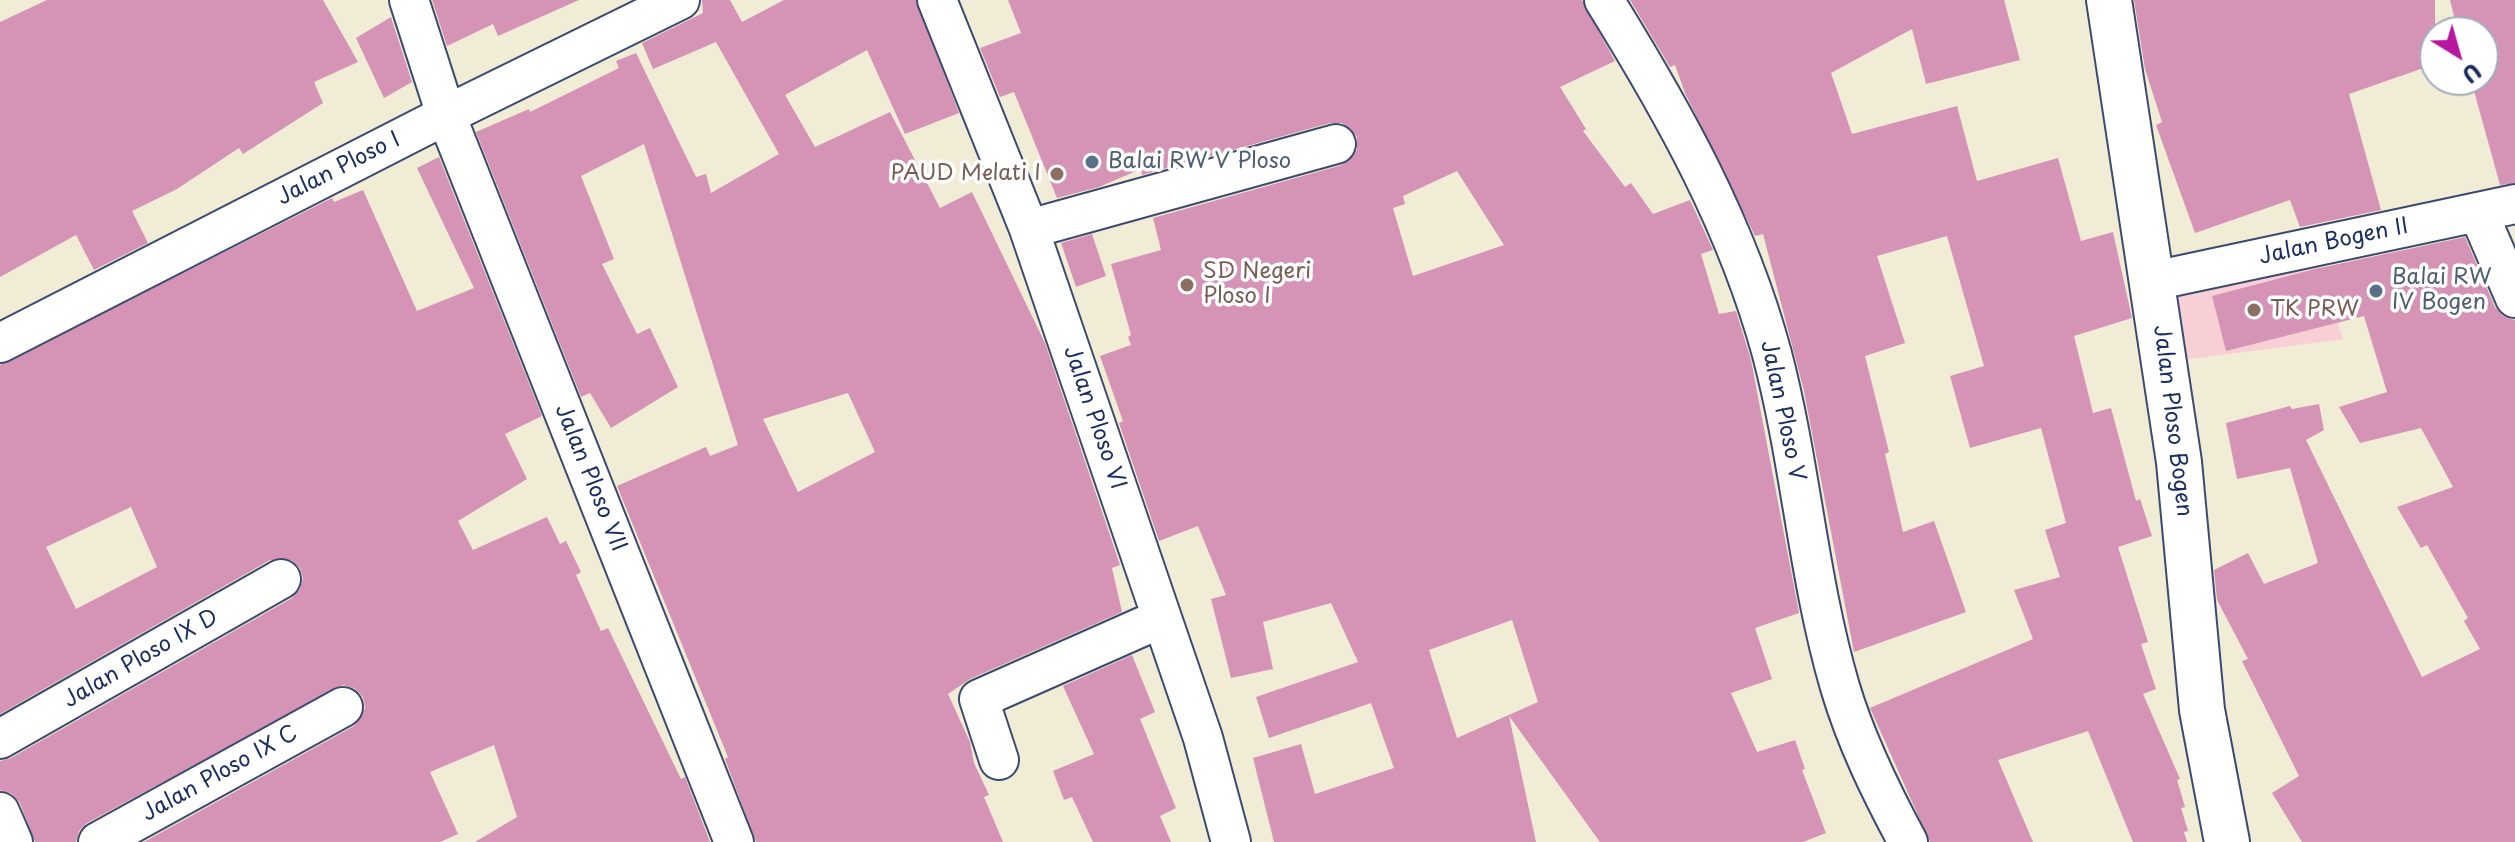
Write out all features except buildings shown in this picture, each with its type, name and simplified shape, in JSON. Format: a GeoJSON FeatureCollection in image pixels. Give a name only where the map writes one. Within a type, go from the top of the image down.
{"type":"FeatureCollection","features":[{"type":"Feature","properties":{"kind":"street","name":"Jalan Ploso VII"},"geometry":{"type":"LineString","coordinates":[[409,0],[446,115],[734,842]]}},
{"type":"Feature","properties":{"kind":"street","name":"Jalan Ploso I"},"geometry":{"type":"LineString","coordinates":[[0,343],[446,115],[680,0]]}},
{"type":"Feature","properties":{"kind":"street","name":"Jalan Ploso VI"},"geometry":{"type":"LineString","coordinates":[[937,0],[1029,229],[1203,738],[1231,842]]}},
{"type":"Feature","properties":{"kind":"street","name":"Jalan Ploso V"},"geometry":{"type":"LineString","coordinates":[[1604,0],[1667,103],[1735,241],[1772,354],[1840,686],[1864,755],[1908,842]]}},
{"type":"Feature","properties":{"kind":"street","name":"Jalan Ploso Bogen"},"geometry":{"type":"LineString","coordinates":[[2109,0],[2179,462],[2202,710],[2227,842]]}},
{"type":"Feature","properties":{"kind":"street"},"geometry":{"type":"LineString","coordinates":[[1029,229],[1336,144]]}},
{"type":"Feature","properties":{"kind":"street","name":"Jalan Bogen II"},"geometry":{"type":"LineString","coordinates":[[2153,281],[2515,204]]}},
{"type":"Feature","properties":{"kind":"street"},"geometry":{"type":"LineString","coordinates":[[2478,212],[2515,298]]}},
{"type":"Feature","properties":{"kind":"street","name":"Jalan Ploso IX D"},"geometry":{"type":"LineString","coordinates":[[0,739],[281,579]]}},
{"type":"Feature","properties":{"kind":"street"},"geometry":{"type":"LineString","coordinates":[[999,760],[979,699],[1162,618]]}},
{"type":"Feature","properties":{"kind":"street","name":"Jalan Ploso IX C"},"geometry":{"type":"LineString","coordinates":[[98,842],[343,707]]}},
{"type":"Feature","properties":{"kind":"street"},"geometry":{"type":"LineString","coordinates":[[0,812],[13,842]]}},
{"type":"Feature","properties":{"kind":"shaded area","name":"TK PRW"},"geometry":{"type":"Polygon","coordinates":[[[2315,251],[2343,339],[2184,360],[2170,280],[2315,251]]]}},
{"type":"Feature","properties":{"kind":"place","name":"Balai RW V Ploso"},"geometry":{"type":"Point","coordinates":[1092,162]}},
{"type":"Feature","properties":{"kind":"place","name":"PAUD Melati I"},"geometry":{"type":"Point","coordinates":[1057,174]}},
{"type":"Feature","properties":{"kind":"place","name":"SD Negeri Ploso I"},"geometry":{"type":"Point","coordinates":[1187,285]}},
{"type":"Feature","properties":{"kind":"place","name":"Balai RW IV Bogen"},"geometry":{"type":"Point","coordinates":[2376,291]}},
{"type":"Feature","properties":{"kind":"place","name":"TK PRW"},"geometry":{"type":"Point","coordinates":[2254,310]}}]}
